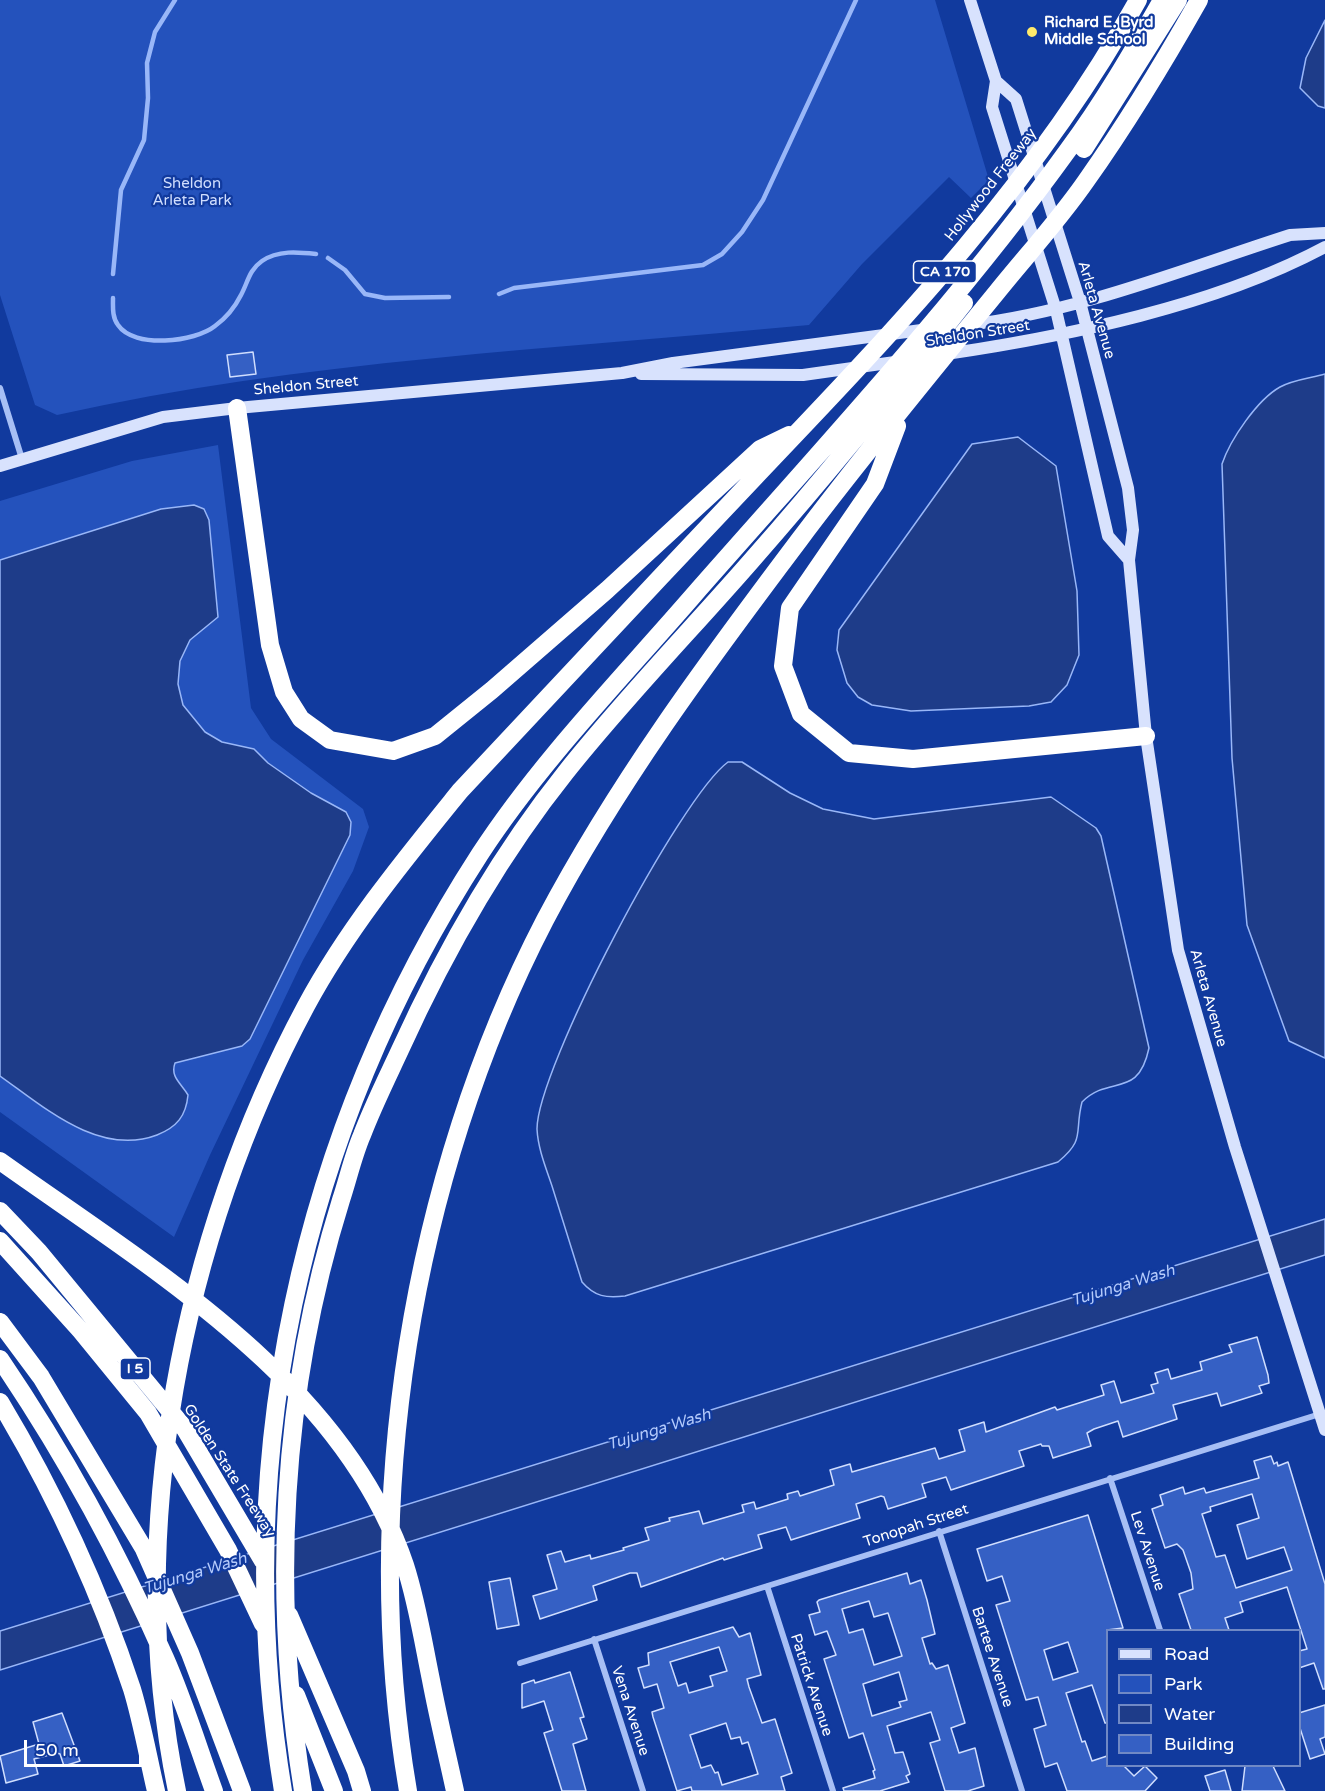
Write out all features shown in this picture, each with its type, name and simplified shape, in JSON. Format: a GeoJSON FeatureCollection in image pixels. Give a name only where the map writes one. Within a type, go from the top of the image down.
{"type":"FeatureCollection","features":[{"type":"Feature","properties":{"kind":"highway","name":"Hollywood Freeway"},"geometry":{"type":"LineString","coordinates":[[177,1791],[162,1685],[157,1583],[168,1428],[183,1336],[220,1204],[246,1133],[306,1006],[356,926],[402,862],[460,791],[815,414],[969,244],[1063,120],[1138,0]]}},
{"type":"Feature","properties":{"kind":"highway"},"geometry":{"type":"LineString","coordinates":[[283,1791],[274,1738],[265,1629],[265,1517],[271,1432],[295,1288],[311,1224],[341,1130],[414,966],[482,852],[552,759],[999,243],[1074,153],[1162,0]]}},
{"type":"Feature","properties":{"kind":"highway"},"geometry":{"type":"LineString","coordinates":[[303,1791],[294,1736],[285,1629],[285,1518],[291,1434],[315,1291],[361,1137],[433,976],[499,864],[566,771],[785,523],[883,406],[1074,153],[1152,44],[1178,0]]}},
{"type":"Feature","properties":{"kind":"highway","name":"CA 170"},"geometry":{"type":"LineString","coordinates":[[904,407],[1084,184],[1143,96],[1199,0]]}},
{"type":"Feature","properties":{"kind":"highway"},"geometry":{"type":"LineString","coordinates":[[904,407],[875,484],[790,608],[783,666],[801,714],[849,753],[913,759],[1146,736]]}},
{"type":"Feature","properties":{"kind":"highway"},"geometry":{"type":"LineString","coordinates":[[408,1791],[401,1752],[395,1679],[390,1556],[395,1440],[414,1304],[440,1195],[474,1089],[506,1005],[545,921],[598,827],[658,734],[801,538],[904,407]]}},
{"type":"Feature","properties":{"kind":"highway"},"geometry":{"type":"LineString","coordinates":[[237,408],[270,645],[284,692],[301,719],[330,740],[393,752],[435,736],[607,590],[760,449],[801,429]]}},
{"type":"Feature","properties":{"kind":"highway"},"geometry":{"type":"LineString","coordinates":[[0,1161],[112,1240],[238,1334],[291,1384],[331,1432],[374,1495],[390,1528],[415,1599],[455,1791]]}},
{"type":"Feature","properties":{"kind":"highway","name":"Golden State Freeway"},"geometry":{"type":"LineString","coordinates":[[0,1211],[39,1252],[185,1429],[253,1540],[280,1595],[362,1791]]}},
{"type":"Feature","properties":{"kind":"highway"},"geometry":{"type":"LineString","coordinates":[[0,1241],[52,1297],[148,1413],[228,1550],[253,1606],[282,1661],[334,1791]]}},
{"type":"Feature","properties":{"kind":"highway"},"geometry":{"type":"LineString","coordinates":[[0,1322],[41,1377],[144,1549],[190,1653],[242,1791]]}},
{"type":"Feature","properties":{"kind":"highway"},"geometry":{"type":"LineString","coordinates":[[0,1359],[38,1415],[118,1557],[166,1660],[214,1791]]}},
{"type":"Feature","properties":{"kind":"highway"},"geometry":{"type":"LineString","coordinates":[[0,1402],[34,1463],[88,1573],[132,1690],[156,1791]]}},
{"type":"Feature","properties":{"kind":"main road","name":"Arleta Avenue"},"geometry":{"type":"LineString","coordinates":[[970,0],[996,81],[992,107],[1056,310],[1108,536],[1130,560]]}},
{"type":"Feature","properties":{"kind":"main road","name":"Arleta Avenue"},"geometry":{"type":"LineString","coordinates":[[996,81],[1016,99],[1080,302],[1128,488],[1132,530],[1130,560],[1146,736],[1178,950],[1260,1226],[1325,1430]]}},
{"type":"Feature","properties":{"kind":"main road","name":"Sheldon Street"},"geometry":{"type":"LineString","coordinates":[[622,373],[673,363],[857,338],[1005,321],[1056,310],[1290,235],[1325,233]]}},
{"type":"Feature","properties":{"kind":"main road","name":"Sheldon Street"},"geometry":{"type":"LineString","coordinates":[[0,466],[163,417],[237,408],[622,373],[803,375],[1062,335],[1204,296],[1300,261],[1325,247]]}},
{"type":"Feature","properties":{"kind":"street"},"geometry":{"type":"LineString","coordinates":[[0,388],[22,459]]}},
{"type":"Feature","properties":{"kind":"street","name":"Tonopah Street"},"geometry":{"type":"LineString","coordinates":[[520,1664],[939,1531],[1320,1414]]}},
{"type":"Feature","properties":{"kind":"street","name":"Lev Avenue"},"geometry":{"type":"LineString","coordinates":[[1110,1478],[1160,1629]]}},
{"type":"Feature","properties":{"kind":"street","name":"Bartee Avenue"},"geometry":{"type":"LineString","coordinates":[[939,1531],[1022,1791]]}},
{"type":"Feature","properties":{"kind":"street","name":"Patrick Avenue"},"geometry":{"type":"LineString","coordinates":[[767,1586],[833,1791]]}},
{"type":"Feature","properties":{"kind":"street","name":"Vena Avenue"},"geometry":{"type":"LineString","coordinates":[[594,1639],[643,1791]]}},
{"type":"Feature","properties":{"kind":"green space","name":"Sheldon Arleta Park"},"geometry":{"type":"Polygon","coordinates":[[[0,0],[935,0],[989,180],[971,198],[949,177],[862,264],[809,325],[431,358],[337,369],[150,396],[57,415],[35,405],[0,295],[0,0]]]}},
{"type":"Feature","properties":{"kind":"green space"},"geometry":{"type":"Polygon","coordinates":[[[218,445],[251,708],[271,739],[363,809],[369,827],[353,871],[303,960],[210,1155],[174,1237],[0,1112],[0,501],[132,461],[218,445]]]}},
{"type":"Feature","properties":{"kind":"water"},"geometry":{"type":"Polygon","coordinates":[[[1325,20],[1325,108],[1318,106],[1300,88],[1306,58],[1325,20]]]}},
{"type":"Feature","properties":{"kind":"water"},"geometry":{"type":"Polygon","coordinates":[[[1325,374],[1325,1058],[1289,1041],[1247,925],[1232,758],[1222,464],[1245,421],[1271,393],[1290,383],[1325,374]]]}},
{"type":"Feature","properties":{"kind":"water"},"geometry":{"type":"Polygon","coordinates":[[[1018,437],[1056,466],[1077,591],[1079,655],[1067,685],[1051,702],[1029,706],[911,711],[872,705],[858,697],[847,683],[837,650],[839,630],[972,444],[1018,437]]]}},
{"type":"Feature","properties":{"kind":"water"},"geometry":{"type":"Polygon","coordinates":[[[194,505],[204,509],[209,520],[218,617],[190,640],[180,661],[178,684],[183,705],[205,732],[222,742],[254,749],[268,763],[311,793],[346,812],[351,822],[350,835],[250,1039],[242,1046],[175,1063],[175,1076],[188,1095],[183,1115],[179,1120],[157,1135],[135,1140],[114,1139],[93,1134],[73,1125],[0,1076],[0,560],[161,509],[194,505]]]}},
{"type":"Feature","properties":{"kind":"water"},"geometry":{"type":"Polygon","coordinates":[[[728,762],[742,762],[790,793],[823,809],[874,819],[1051,797],[1096,828],[1101,836],[1149,1048],[1144,1064],[1130,1081],[1103,1089],[1082,1102],[1076,1141],[1058,1162],[625,1296],[612,1297],[596,1294],[582,1282],[539,1144],[537,1129],[543,1097],[560,1051],[585,996],[646,878],[706,785],[728,762]]]}},
{"type":"Feature","properties":{"kind":"water","name":"Tujunga Wash"},"geometry":{"type":"Polygon","coordinates":[[[1325,1219],[1325,1255],[0,1670],[0,1631],[1325,1219]]]}},
{"type":"Feature","properties":{"kind":"building"},"geometry":{"type":"Polygon","coordinates":[[[253,352],[256,374],[230,377],[227,355],[253,352]]]}},
{"type":"Feature","properties":{"kind":"building"},"geometry":{"type":"Polygon","coordinates":[[[1257,1337],[1269,1383],[1259,1386],[1262,1393],[1221,1406],[1217,1393],[1173,1405],[1177,1419],[1123,1437],[1118,1421],[1087,1433],[1091,1446],[1053,1458],[1049,1446],[1041,1444],[1019,1451],[1024,1466],[951,1490],[946,1477],[922,1484],[926,1497],[888,1509],[884,1497],[881,1496],[856,1504],[860,1518],[791,1540],[786,1527],[758,1535],[762,1548],[724,1560],[723,1558],[641,1587],[637,1573],[630,1573],[593,1586],[597,1600],[540,1619],[533,1596],[557,1589],[547,1555],[561,1551],[565,1562],[590,1555],[591,1559],[624,1550],[623,1548],[649,1540],[645,1528],[670,1521],[669,1518],[699,1511],[703,1524],[744,1512],[742,1505],[754,1502],[756,1509],[788,1499],[787,1494],[798,1491],[800,1496],[834,1485],[830,1470],[850,1464],[852,1472],[935,1448],[939,1459],[965,1451],[959,1430],[984,1422],[986,1432],[1055,1407],[1057,1410],[1104,1395],[1101,1385],[1114,1381],[1121,1403],[1154,1393],[1151,1385],[1158,1383],[1155,1373],[1168,1369],[1171,1379],[1202,1370],[1200,1362],[1232,1352],[1229,1345],[1257,1337]]]}},
{"type":"Feature","properties":{"kind":"building"},"geometry":{"type":"Polygon","coordinates":[[[1271,1456],[1274,1464],[1277,1462],[1278,1466],[1288,1462],[1325,1584],[1325,1689],[1323,1689],[1314,1663],[1301,1667],[1301,1650],[1307,1649],[1287,1587],[1240,1602],[1243,1612],[1225,1618],[1229,1629],[1191,1629],[1179,1594],[1193,1589],[1191,1573],[1183,1550],[1177,1544],[1165,1548],[1152,1509],[1163,1505],[1160,1495],[1183,1487],[1185,1494],[1204,1488],[1206,1493],[1259,1478],[1254,1461],[1271,1456]],[[1252,1494],[1210,1507],[1211,1511],[1202,1514],[1216,1557],[1225,1555],[1236,1588],[1292,1570],[1284,1547],[1247,1559],[1237,1525],[1259,1518],[1252,1494]]]}},
{"type":"Feature","properties":{"kind":"building"},"geometry":{"type":"Polygon","coordinates":[[[1088,1515],[1123,1628],[1106,1629],[1106,1723],[1092,1685],[1066,1693],[1082,1742],[1085,1741],[1092,1761],[1106,1756],[1106,1767],[1125,1767],[1134,1776],[1146,1767],[1157,1778],[1145,1791],[1067,1791],[1057,1763],[1045,1767],[1034,1729],[1046,1725],[1038,1697],[1026,1700],[996,1605],[1010,1601],[1002,1576],[987,1581],[977,1549],[1088,1515]],[[1068,1642],[1044,1650],[1053,1680],[1078,1672],[1068,1642]]]}},
{"type":"Feature","properties":{"kind":"building"},"geometry":{"type":"Polygon","coordinates":[[[907,1573],[910,1584],[921,1580],[935,1634],[922,1638],[930,1664],[932,1663],[936,1669],[948,1665],[965,1723],[951,1728],[959,1753],[975,1748],[984,1786],[968,1791],[945,1791],[930,1743],[940,1740],[931,1712],[887,1726],[895,1753],[903,1752],[910,1774],[906,1776],[909,1782],[880,1791],[844,1791],[843,1788],[875,1778],[873,1771],[875,1770],[863,1733],[849,1738],[824,1659],[836,1655],[827,1631],[815,1635],[809,1615],[820,1612],[817,1602],[907,1573]],[[869,1601],[842,1609],[849,1633],[863,1629],[874,1665],[902,1656],[888,1613],[874,1617],[869,1601]],[[899,1672],[863,1684],[872,1716],[901,1707],[899,1702],[907,1700],[899,1672]]]}},
{"type":"Feature","properties":{"kind":"building"},"geometry":{"type":"Polygon","coordinates":[[[510,1578],[519,1625],[497,1629],[489,1582],[510,1578]]]}},
{"type":"Feature","properties":{"kind":"building"},"geometry":{"type":"Polygon","coordinates":[[[733,1627],[739,1637],[750,1633],[761,1675],[747,1679],[762,1723],[775,1719],[792,1773],[781,1777],[785,1791],[692,1791],[691,1787],[677,1791],[652,1712],[664,1708],[657,1684],[644,1688],[638,1668],[649,1665],[648,1653],[733,1627]],[[719,1647],[670,1662],[678,1686],[686,1683],[689,1693],[713,1686],[710,1676],[727,1671],[719,1647]],[[726,1723],[690,1735],[701,1768],[711,1765],[715,1773],[718,1772],[722,1785],[758,1774],[748,1742],[742,1744],[740,1737],[731,1739],[726,1723]]]}},
{"type":"Feature","properties":{"kind":"building"},"geometry":{"type":"Polygon","coordinates":[[[570,1672],[584,1717],[580,1718],[587,1739],[573,1744],[586,1791],[562,1791],[544,1733],[553,1730],[544,1701],[522,1708],[522,1684],[534,1680],[535,1683],[570,1672]]]}},
{"type":"Feature","properties":{"kind":"building"},"geometry":{"type":"Polygon","coordinates":[[[1325,1705],[1325,1737],[1320,1739],[1325,1754],[1310,1759],[1301,1731],[1301,1712],[1325,1705]]]}},
{"type":"Feature","properties":{"kind":"building"},"geometry":{"type":"Polygon","coordinates":[[[62,1713],[80,1761],[64,1766],[60,1754],[57,1753],[34,1759],[38,1774],[6,1783],[0,1756],[39,1744],[33,1722],[62,1713]]]}},
{"type":"Feature","properties":{"kind":"building"},"geometry":{"type":"Polygon","coordinates":[[[1245,1767],[1273,1767],[1285,1791],[1242,1791],[1245,1767]]]}},
{"type":"Feature","properties":{"kind":"building"},"geometry":{"type":"Polygon","coordinates":[[[1225,1770],[1231,1791],[1210,1791],[1205,1776],[1225,1770]]]}},
{"type":"Feature","properties":{"kind":"waterway"},"geometry":{"type":"LineString","coordinates":[[113,274],[121,190],[144,140],[148,98],[147,63],[155,32],[175,0]]}},
{"type":"Feature","properties":{"kind":"waterway"},"geometry":{"type":"LineString","coordinates":[[499,294],[514,288],[703,265],[722,254],[742,232],[763,200],[856,0]]}},
{"type":"Feature","properties":{"kind":"waterway"},"geometry":{"type":"LineString","coordinates":[[113,298],[115,319],[126,333],[150,340],[194,336],[206,332],[230,312],[239,299],[251,272],[262,261],[281,253],[316,254]]}},
{"type":"Feature","properties":{"kind":"waterway"},"geometry":{"type":"LineString","coordinates":[[328,258],[345,270],[365,294],[385,298],[449,297]]}},
{"type":"Feature","properties":{"kind":"place","name":"Richard E. Byrd Middle School"},"geometry":{"type":"Point","coordinates":[1032,32]}}]}
